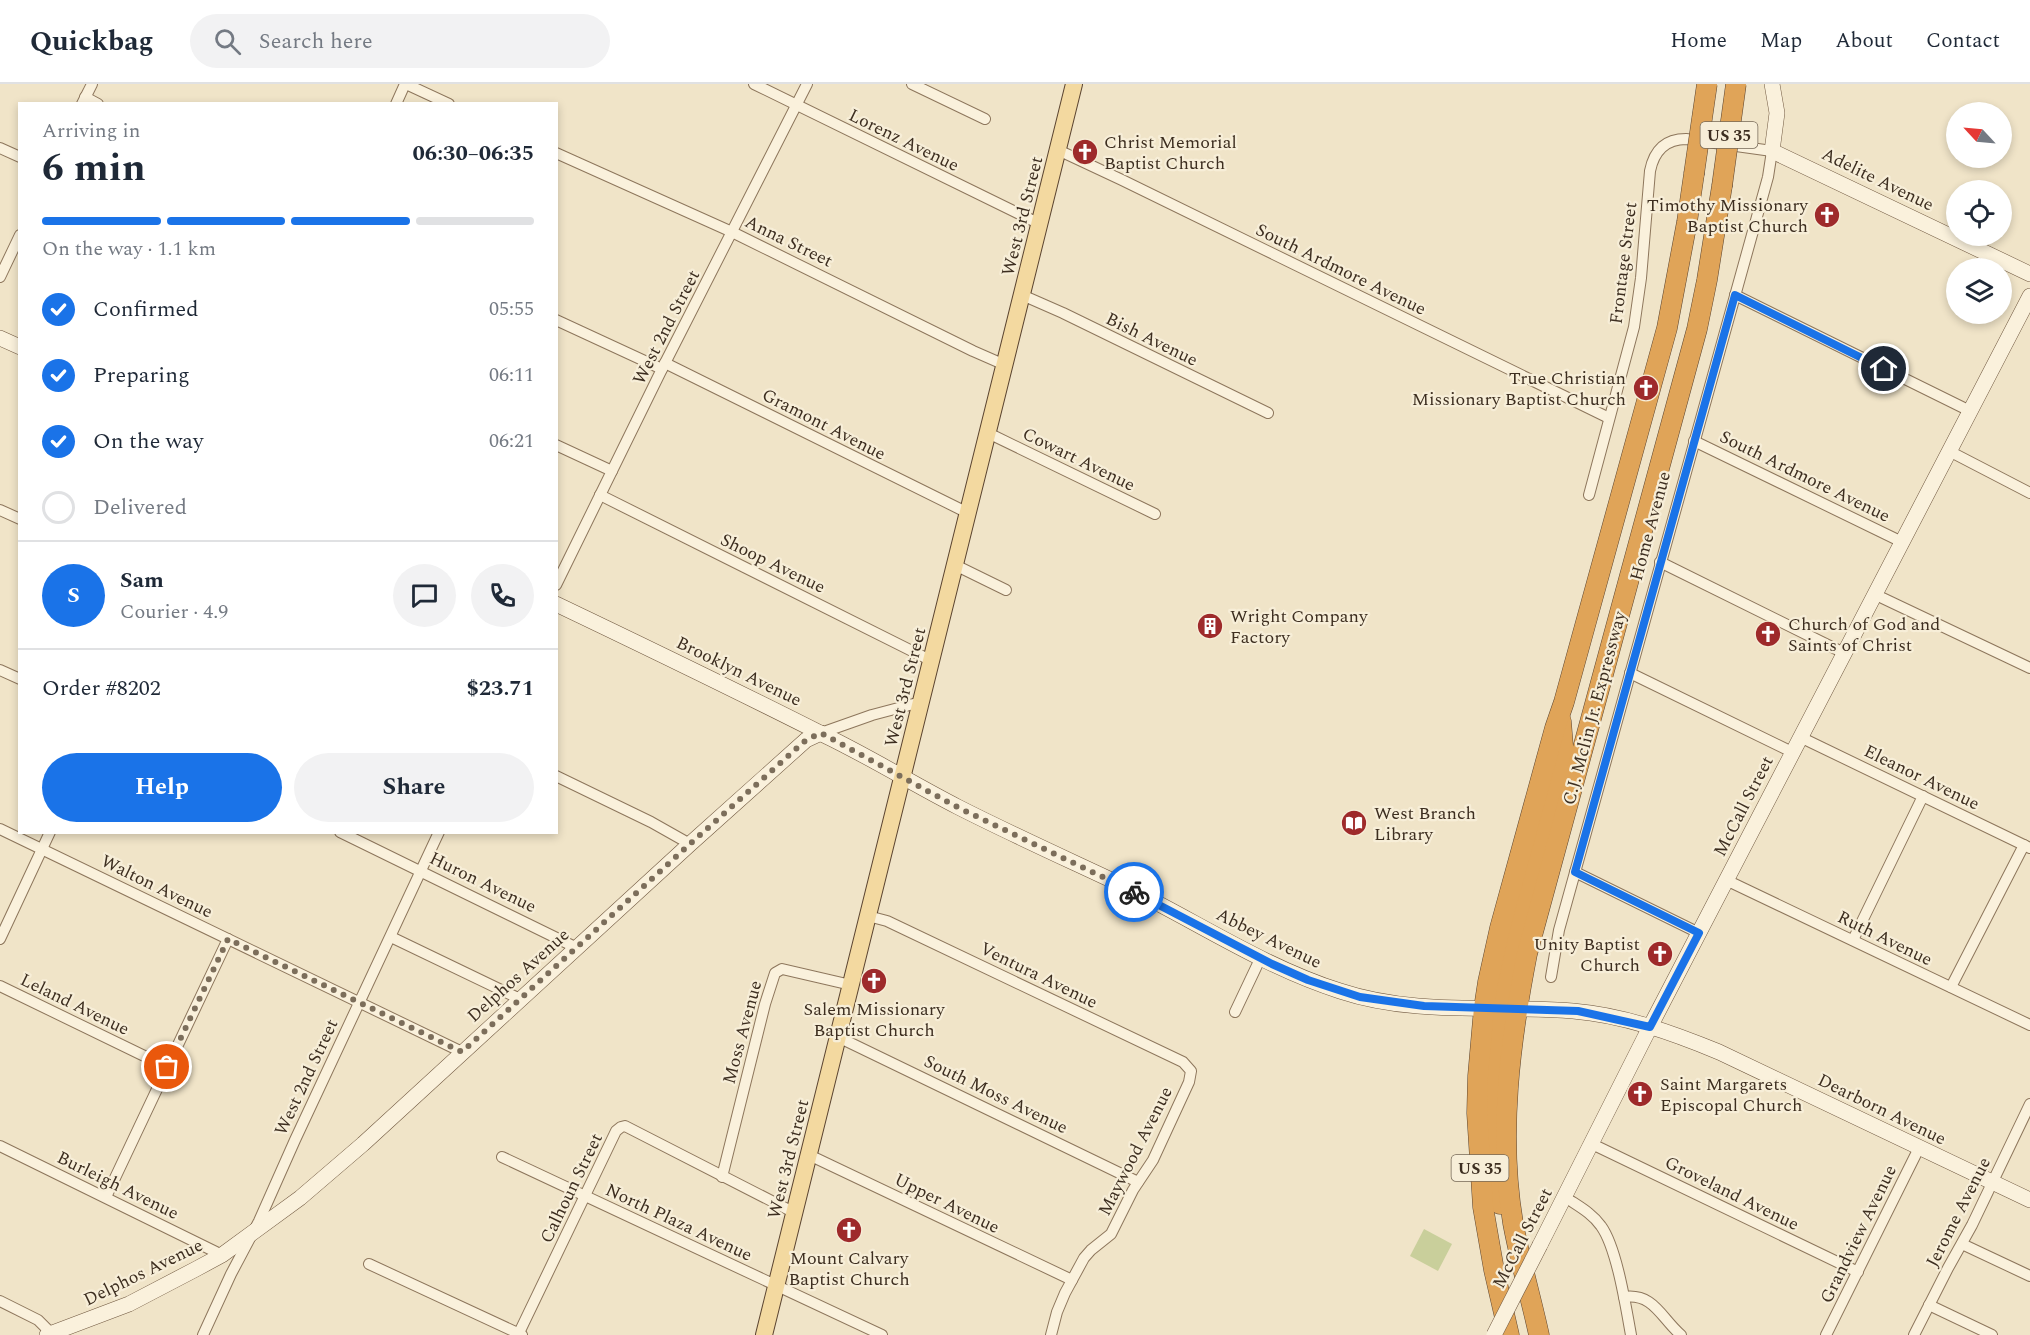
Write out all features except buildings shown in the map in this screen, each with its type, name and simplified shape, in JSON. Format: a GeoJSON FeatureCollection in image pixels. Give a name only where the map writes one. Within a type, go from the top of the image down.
{"type":"FeatureCollection","features":[{"type":"Feature","properties":{"kind":"highway","name":"C.J. Mclin Jr. Expressway"},"geometry":{"type":"LineString","coordinates":[[1504,1332],[1483,1207],[1479,1158],[1478,1076],[1500,1008],[1512,951],[1564,758],[1560,713],[1635,452],[1665,337],[1679,268],[1707,84]]}},
{"type":"Feature","properties":{"kind":"highway","name":"C.J. Mclin Jr. Expressway"},"geometry":{"type":"LineString","coordinates":[[1500,1008],[1527,954],[1697,328],[1707,280],[1736,84]]}},
{"type":"Feature","properties":{"kind":"highway"},"geometry":{"type":"LineString","coordinates":[[1500,1008],[1494,1048],[1492,1094],[1494,1170],[1498,1200],[1513,1223],[1539,1335]]}},
{"type":"Feature","properties":{"kind":"main road","name":"West 3rd Street"},"geometry":{"type":"LineString","coordinates":[[764,1335],[1074,84]]}},
{"type":"Feature","properties":{"kind":"street"},"geometry":{"type":"LineString","coordinates":[[84,100],[92,84]]}},
{"type":"Feature","properties":{"kind":"street"},"geometry":{"type":"LineString","coordinates":[[397,102],[405,84],[445,102]]}},
{"type":"Feature","properties":{"kind":"street","name":"Lorenz Avenue"},"geometry":{"type":"LineString","coordinates":[[754,84],[1040,224]]}},
{"type":"Feature","properties":{"kind":"street","name":"West 2nd Street"},"geometry":{"type":"LineString","coordinates":[[558,581],[807,84]]}},
{"type":"Feature","properties":{"kind":"street"},"geometry":{"type":"LineString","coordinates":[[912,84],[985,119]]}},
{"type":"Feature","properties":{"kind":"street","name":"Home Avenue"},"geometry":{"type":"LineString","coordinates":[[1551,977],[1559,930],[1767,177],[1777,114],[1773,84]]}},
{"type":"Feature","properties":{"kind":"street","name":"Frontage Street"},"geometry":{"type":"LineString","coordinates":[[1588,495],[1638,306],[1650,171],[1656,152],[1668,142],[1677,139],[1772,151]]}},
{"type":"Feature","properties":{"kind":"street"},"geometry":{"type":"LineString","coordinates":[[0,148],[18,156]]}},
{"type":"Feature","properties":{"kind":"street","name":"South Ardmore Avenue"},"geometry":{"type":"LineString","coordinates":[[1058,150],[1609,418]]}},
{"type":"Feature","properties":{"kind":"street","name":"Adelite Avenue"},"geometry":{"type":"LineString","coordinates":[[1772,151],[1783,154],[2030,274]]}},
{"type":"Feature","properties":{"kind":"street","name":"Anna Street"},"geometry":{"type":"LineString","coordinates":[[558,154],[732,232],[1005,365]]}},
{"type":"Feature","properties":{"kind":"street"},"geometry":{"type":"LineString","coordinates":[[0,277],[18,240]]}},
{"type":"Feature","properties":{"kind":"street"},"geometry":{"type":"LineString","coordinates":[[1735,295],[1970,411]]}},
{"type":"Feature","properties":{"kind":"street","name":"Bish Avenue"},"geometry":{"type":"LineString","coordinates":[[1022,296],[1063,313],[1268,413]]}},
{"type":"Feature","properties":{"kind":"street","name":"McCall Street"},"geometry":{"type":"LineString","coordinates":[[1504,1332],[1540,1245],[1650,1027],[2030,296]]}},
{"type":"Feature","properties":{"kind":"street","name":"Gramont Avenue"},"geometry":{"type":"LineString","coordinates":[[558,321],[664,366],[968,513]]}},
{"type":"Feature","properties":{"kind":"street"},"geometry":{"type":"LineString","coordinates":[[0,338],[18,346]]}},
{"type":"Feature","properties":{"kind":"street","name":"Cowart Avenue"},"geometry":{"type":"LineString","coordinates":[[988,433],[1155,514]]}},
{"type":"Feature","properties":{"kind":"street","name":"South Ardmore Avenue"},"geometry":{"type":"LineString","coordinates":[[1694,441],[1902,542]]}},
{"type":"Feature","properties":{"kind":"street"},"geometry":{"type":"LineString","coordinates":[[558,446],[612,471]]}},
{"type":"Feature","properties":{"kind":"street"},"geometry":{"type":"LineString","coordinates":[[1949,452],[2030,493]]}},
{"type":"Feature","properties":{"kind":"street","name":"Shoop Avenue"},"geometry":{"type":"LineString","coordinates":[[600,495],[932,661]]}},
{"type":"Feature","properties":{"kind":"street"},"geometry":{"type":"LineString","coordinates":[[0,510],[18,518]]}},
{"type":"Feature","properties":{"kind":"street"},"geometry":{"type":"LineString","coordinates":[[1660,562],[1844,653]]}},
{"type":"Feature","properties":{"kind":"street"},"geometry":{"type":"LineString","coordinates":[[955,565],[1006,590]]}},
{"type":"Feature","properties":{"kind":"street"},"geometry":{"type":"LineString","coordinates":[[1875,594],[2030,668]]}},
{"type":"Feature","properties":{"kind":"street","name":"Brooklyn Avenue"},"geometry":{"type":"LineString","coordinates":[[558,605],[821,733],[903,777]]}},
{"type":"Feature","properties":{"kind":"street"},"geometry":{"type":"LineString","coordinates":[[0,670],[18,678]]}},
{"type":"Feature","properties":{"kind":"street"},"geometry":{"type":"LineString","coordinates":[[1630,673],[1792,752]]}},
{"type":"Feature","properties":{"kind":"street","name":"Delphos Avenue"},"geometry":{"type":"LineString","coordinates":[[49,1334],[129,1304],[222,1255],[251,1235],[300,1198],[806,740],[872,715],[921,702]]}},
{"type":"Feature","properties":{"kind":"street","name":"Eleanor Avenue"},"geometry":{"type":"LineString","coordinates":[[1800,737],[2027,846]]}},
{"type":"Feature","properties":{"kind":"street"},"geometry":{"type":"LineString","coordinates":[[558,777],[651,822],[690,844]]}},
{"type":"Feature","properties":{"kind":"street","name":"Abbey Avenue"},"geometry":{"type":"LineString","coordinates":[[903,777],[959,808],[1126,888],[1308,980],[1360,997],[1424,1006],[1578,1011],[1650,1027]]}},
{"type":"Feature","properties":{"kind":"street"},"geometry":{"type":"LineString","coordinates":[[1853,940],[1923,796]]}},
{"type":"Feature","properties":{"kind":"street","name":"Walton Avenue"},"geometry":{"type":"LineString","coordinates":[[0,829],[462,1052]]}},
{"type":"Feature","properties":{"kind":"street"},"geometry":{"type":"LineString","coordinates":[[0,939],[49,834]]}},
{"type":"Feature","properties":{"kind":"street","name":"Huron Avenue"},"geometry":{"type":"LineString","coordinates":[[344,834],[577,948]]}},
{"type":"Feature","properties":{"kind":"street","name":"West 2nd Street"},"geometry":{"type":"LineString","coordinates":[[203,1335],[259,1221],[438,834]]}},
{"type":"Feature","properties":{"kind":"street"},"geometry":{"type":"LineString","coordinates":[[1951,987],[2027,846]]}},
{"type":"Feature","properties":{"kind":"street"},"geometry":{"type":"LineString","coordinates":[[1575,872],[1699,933]]}},
{"type":"Feature","properties":{"kind":"street","name":"Ruth Avenue"},"geometry":{"type":"LineString","coordinates":[[1726,880],[2030,1025]]}},
{"type":"Feature","properties":{"kind":"street","name":"Ventura Avenue"},"geometry":{"type":"LineString","coordinates":[[868,916],[887,921],[1127,1035],[1183,1062],[1191,1071]]}},
{"type":"Feature","properties":{"kind":"street"},"geometry":{"type":"LineString","coordinates":[[391,937],[520,999]]}},
{"type":"Feature","properties":{"kind":"street"},"geometry":{"type":"LineString","coordinates":[[106,1197],[228,939]]}},
{"type":"Feature","properties":{"kind":"street"},"geometry":{"type":"LineString","coordinates":[[1235,1012],[1261,957]]}},
{"type":"Feature","properties":{"kind":"street","name":"Moss Avenue"},"geometry":{"type":"LineString","coordinates":[[722,1177],[765,1004],[775,973],[782,969],[851,986]]}},
{"type":"Feature","properties":{"kind":"street","name":"Leland Avenue"},"geometry":{"type":"LineString","coordinates":[[0,986],[167,1067]]}},
{"type":"Feature","properties":{"kind":"street","name":"Dearborn Avenue"},"geometry":{"type":"LineString","coordinates":[[1650,1027],[1719,1052],[2030,1200]]}},
{"type":"Feature","properties":{"kind":"street","name":"South Moss Avenue"},"geometry":{"type":"LineString","coordinates":[[838,1037],[1138,1182]]}},
{"type":"Feature","properties":{"kind":"street","name":"Maywood Avenue"},"geometry":{"type":"LineString","coordinates":[[1051,1335],[1057,1312],[1072,1280],[1091,1250],[1111,1234],[1138,1182],[1147,1171],[1190,1083],[1191,1071]]}},
{"type":"Feature","properties":{"kind":"street","name":"Jerome Avenue"},"geometry":{"type":"LineString","coordinates":[[1914,1335],[1962,1244],[2030,1104]]}},
{"type":"Feature","properties":{"kind":"street","name":"Calhoun Street"},"geometry":{"type":"LineString","coordinates":[[520,1335],[616,1131],[621,1126],[625,1126],[722,1177]]}},
{"type":"Feature","properties":{"kind":"street","name":"Groveland Avenue"},"geometry":{"type":"LineString","coordinates":[[1592,1144],[1858,1272]]}},
{"type":"Feature","properties":{"kind":"street","name":"Burleigh Avenue"},"geometry":{"type":"LineString","coordinates":[[0,1146],[222,1255]]}},
{"type":"Feature","properties":{"kind":"street","name":"Grandview Avenue"},"geometry":{"type":"LineString","coordinates":[[1826,1335],[1919,1148]]}},
{"type":"Feature","properties":{"kind":"street","name":"Upper Avenue"},"geometry":{"type":"LineString","coordinates":[[809,1155],[1072,1280]]}},
{"type":"Feature","properties":{"kind":"street","name":"North Plaza Avenue"},"geometry":{"type":"LineString","coordinates":[[502,1157],[882,1335]]}},
{"type":"Feature","properties":{"kind":"street"},"geometry":{"type":"LineString","coordinates":[[722,1177],[795,1213]]}},
{"type":"Feature","properties":{"kind":"street"},"geometry":{"type":"LineString","coordinates":[[1565,1197],[1584,1209],[1602,1227],[1608,1239],[1624,1297],[1631,1335]]}},
{"type":"Feature","properties":{"kind":"street"},"geometry":{"type":"LineString","coordinates":[[1962,1244],[2030,1276]]}},
{"type":"Feature","properties":{"kind":"street"},"geometry":{"type":"LineString","coordinates":[[369,1264],[520,1335]]}},
{"type":"Feature","properties":{"kind":"street"},"geometry":{"type":"LineString","coordinates":[[1624,1297],[1635,1296],[1648,1301],[1681,1335]]}},
{"type":"Feature","properties":{"kind":"street"},"geometry":{"type":"LineString","coordinates":[[0,1301],[38,1320],[49,1334]]}},
{"type":"Feature","properties":{"kind":"street"},"geometry":{"type":"LineString","coordinates":[[1929,1305],[1992,1335]]}},
{"type":"Feature","properties":{"kind":"green space"},"geometry":{"type":"Polygon","coordinates":[[[1424,1229],[1452,1244],[1438,1271],[1410,1256],[1424,1229]]]}},
{"type":"Feature","properties":{"kind":"way so far"},"geometry":{"type":"LineString","coordinates":[[167,1067],[228,939],[462,1052],[806,740],[821,733],[959,808],[1134,892]]}},
{"type":"Feature","properties":{"kind":"place","name":"Christ Memorial Baptist Church"},"geometry":{"type":"Point","coordinates":[1085,152]}},
{"type":"Feature","properties":{"kind":"place","name":"Timothy Missionary Baptist Church"},"geometry":{"type":"Point","coordinates":[1827,215]}},
{"type":"Feature","properties":{"kind":"place","name":"True Christian Missionary Baptist Church"},"geometry":{"type":"Point","coordinates":[1646,388]}},
{"type":"Feature","properties":{"kind":"place","name":"Wright Company Factory"},"geometry":{"type":"Point","coordinates":[1210,626]}},
{"type":"Feature","properties":{"kind":"place","name":"Church of God and Saints of Christ"},"geometry":{"type":"Point","coordinates":[1768,634]}},
{"type":"Feature","properties":{"kind":"place","name":"West Branch Library"},"geometry":{"type":"Point","coordinates":[1354,823]}},
{"type":"Feature","properties":{"kind":"place","name":"Unity Baptist Church"},"geometry":{"type":"Point","coordinates":[1660,954]}},
{"type":"Feature","properties":{"kind":"place","name":"Salem Missionary Baptist Church"},"geometry":{"type":"Point","coordinates":[874,981]}},
{"type":"Feature","properties":{"kind":"place","name":"Saint Margarets Episcopal Church"},"geometry":{"type":"Point","coordinates":[1640,1094]}},
{"type":"Feature","properties":{"kind":"place","name":"Mount Calvary Baptist Church"},"geometry":{"type":"Point","coordinates":[849,1230]}},
{"type":"Feature","properties":{"kind":"route"},"geometry":{"type":"LineString","coordinates":[[1134,892],[1272,964],[1308,980],[1360,997],[1424,1006],[1578,1011],[1650,1027],[1699,933],[1575,872],[1735,295],[1884,369]]}}]}
